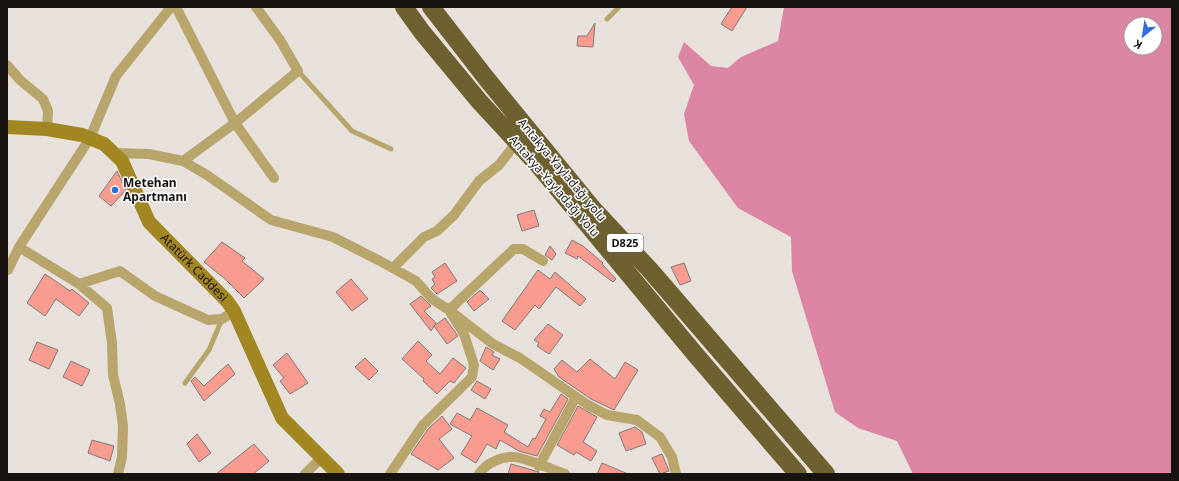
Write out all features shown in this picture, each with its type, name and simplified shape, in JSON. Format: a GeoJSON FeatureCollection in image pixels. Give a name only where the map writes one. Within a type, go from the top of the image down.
{"type":"FeatureCollection","features":[{"type":"Feature","properties":{"kind":"highway","name":"Antakya-Yayladağı Yolu"},"geometry":{"type":"LineString","coordinates":[[404,7],[422,32],[479,101],[517,142],[798,474]]}},
{"type":"Feature","properties":{"kind":"highway","name":"Antakya-Yayladağı yolu"},"geometry":{"type":"LineString","coordinates":[[430,7],[593,209],[650,270],[826,474]]}},
{"type":"Feature","properties":{"kind":"main road","name":"Atatürk Caddesi"},"geometry":{"type":"LineString","coordinates":[[7,128],[48,129],[82,135],[104,144],[122,161],[149,222],[227,301],[234,311],[282,418],[338,474]]}},
{"type":"Feature","properties":{"kind":"street"},"geometry":{"type":"LineString","coordinates":[[7,270],[19,247],[90,138],[116,76],[171,7]]}},
{"type":"Feature","properties":{"kind":"street"},"geometry":{"type":"LineString","coordinates":[[176,7],[235,123],[274,178]]}},
{"type":"Feature","properties":{"kind":"street"},"geometry":{"type":"LineString","coordinates":[[184,161],[235,123],[298,71],[280,40],[256,7]]}},
{"type":"Feature","properties":{"kind":"street"},"geometry":{"type":"LineString","coordinates":[[7,65],[20,80],[43,99],[48,111],[48,129]]}},
{"type":"Feature","properties":{"kind":"street"},"geometry":{"type":"LineString","coordinates":[[393,268],[424,237],[436,231],[454,215],[479,181],[499,165],[517,142]]}},
{"type":"Feature","properties":{"kind":"street"},"geometry":{"type":"LineString","coordinates":[[114,153],[150,154],[184,161],[207,175],[271,220],[333,237],[416,281],[432,299],[449,310],[493,344],[520,358],[576,397],[607,415],[637,420],[660,437],[672,457],[676,474]]}},
{"type":"Feature","properties":{"kind":"street"},"geometry":{"type":"LineString","coordinates":[[19,247],[79,284],[107,308],[112,343],[113,375],[120,404],[123,426],[121,473]]}},
{"type":"Feature","properties":{"kind":"street"},"geometry":{"type":"LineString","coordinates":[[449,310],[514,249],[523,249],[544,261]]}},
{"type":"Feature","properties":{"kind":"street"},"geometry":{"type":"LineString","coordinates":[[79,284],[120,271],[140,286],[166,302],[208,320],[222,319],[234,311]]}},
{"type":"Feature","properties":{"kind":"street"},"geometry":{"type":"LineString","coordinates":[[390,474],[423,425],[472,377],[474,366],[464,334],[449,310]]}},
{"type":"Feature","properties":{"kind":"street"},"geometry":{"type":"LineString","coordinates":[[540,466],[576,397]]}},
{"type":"Feature","properties":{"kind":"street"},"geometry":{"type":"LineString","coordinates":[[479,474],[494,461],[515,457],[565,474]]}},
{"type":"Feature","properties":{"kind":"street"},"geometry":{"type":"LineString","coordinates":[[305,474],[321,458]]}},
{"type":"Feature","properties":{"kind":"lane"},"geometry":{"type":"LineString","coordinates":[[607,19],[619,7]]}},
{"type":"Feature","properties":{"kind":"lane"},"geometry":{"type":"LineString","coordinates":[[298,71],[352,131],[391,149]]}},
{"type":"Feature","properties":{"kind":"lane"},"geometry":{"type":"LineString","coordinates":[[185,383],[209,350],[222,319]]}},
{"type":"Feature","properties":{"kind":"shaded area"},"geometry":{"type":"Polygon","coordinates":[[[784,7],[1172,7],[1172,474],[913,474],[897,441],[858,428],[835,412],[792,271],[791,237],[738,208],[689,141],[684,114],[694,85],[678,57],[684,42],[711,66],[728,68],[741,57],[778,41],[784,7]]]}},
{"type":"Feature","properties":{"kind":"building"},"geometry":{"type":"Polygon","coordinates":[[[732,7],[747,7],[732,31],[721,24],[732,7]]]}},
{"type":"Feature","properties":{"kind":"building"},"geometry":{"type":"Polygon","coordinates":[[[595,23],[593,47],[577,46],[578,36],[587,36],[595,23]]]}},
{"type":"Feature","properties":{"kind":"building","name":"Metehan Apartmanı"},"geometry":{"type":"Polygon","coordinates":[[[117,171],[126,190],[111,206],[99,196],[117,171]]]}},
{"type":"Feature","properties":{"kind":"building"},"geometry":{"type":"Polygon","coordinates":[[[534,210],[539,226],[522,231],[517,215],[534,210]]]}},
{"type":"Feature","properties":{"kind":"building"},"geometry":{"type":"Polygon","coordinates":[[[572,240],[583,246],[603,263],[602,264],[616,279],[613,282],[578,256],[577,259],[565,253],[572,240]]]}},
{"type":"Feature","properties":{"kind":"building"},"geometry":{"type":"Polygon","coordinates":[[[222,242],[245,258],[242,261],[264,279],[244,298],[224,278],[204,262],[222,242]]]}},
{"type":"Feature","properties":{"kind":"building"},"geometry":{"type":"Polygon","coordinates":[[[550,246],[556,254],[552,260],[545,255],[550,246]]]}},
{"type":"Feature","properties":{"kind":"building"},"geometry":{"type":"Polygon","coordinates":[[[445,263],[457,281],[437,294],[431,288],[435,284],[432,279],[435,277],[432,272],[445,263]]]}},
{"type":"Feature","properties":{"kind":"building"},"geometry":{"type":"Polygon","coordinates":[[[684,263],[691,281],[680,285],[671,267],[684,263]]]}},
{"type":"Feature","properties":{"kind":"building"},"geometry":{"type":"Polygon","coordinates":[[[538,270],[550,279],[555,272],[586,299],[580,306],[556,287],[539,309],[535,305],[515,330],[502,321],[538,270]]]}},
{"type":"Feature","properties":{"kind":"building"},"geometry":{"type":"Polygon","coordinates":[[[45,274],[70,291],[72,289],[89,303],[79,316],[56,299],[45,316],[27,303],[45,274]]]}},
{"type":"Feature","properties":{"kind":"building"},"geometry":{"type":"Polygon","coordinates":[[[351,279],[368,299],[352,311],[336,292],[351,279]]]}},
{"type":"Feature","properties":{"kind":"building"},"geometry":{"type":"Polygon","coordinates":[[[480,290],[489,299],[474,311],[467,302],[480,290]]]}},
{"type":"Feature","properties":{"kind":"building"},"geometry":{"type":"Polygon","coordinates":[[[421,296],[431,306],[424,311],[436,323],[431,331],[410,304],[421,296]]]}},
{"type":"Feature","properties":{"kind":"building"},"geometry":{"type":"Polygon","coordinates":[[[445,318],[458,336],[447,344],[434,326],[445,318]]]}},
{"type":"Feature","properties":{"kind":"building"},"geometry":{"type":"Polygon","coordinates":[[[548,324],[563,335],[549,354],[537,346],[539,343],[534,340],[548,324]]]}},
{"type":"Feature","properties":{"kind":"building"},"geometry":{"type":"Polygon","coordinates":[[[418,341],[432,355],[426,361],[440,374],[453,358],[466,368],[454,383],[450,381],[437,394],[423,381],[424,379],[402,359],[418,341]]]}},
{"type":"Feature","properties":{"kind":"building"},"geometry":{"type":"Polygon","coordinates":[[[37,342],[58,350],[49,369],[29,360],[37,342]]]}},
{"type":"Feature","properties":{"kind":"building"},"geometry":{"type":"Polygon","coordinates":[[[486,347],[494,352],[492,355],[500,359],[493,370],[480,361],[486,347]]]}},
{"type":"Feature","properties":{"kind":"building"},"geometry":{"type":"Polygon","coordinates":[[[287,353],[308,383],[290,394],[280,381],[284,378],[273,365],[287,353]]]}},
{"type":"Feature","properties":{"kind":"building"},"geometry":{"type":"Polygon","coordinates":[[[365,358],[378,371],[369,380],[355,367],[365,358]]]}},
{"type":"Feature","properties":{"kind":"building"},"geometry":{"type":"Polygon","coordinates":[[[590,359],[615,379],[625,362],[638,370],[614,410],[591,399],[559,377],[554,369],[562,360],[577,372],[590,359]]]}},
{"type":"Feature","properties":{"kind":"building"},"geometry":{"type":"Polygon","coordinates":[[[71,361],[90,370],[82,386],[63,377],[71,361]]]}},
{"type":"Feature","properties":{"kind":"building"},"geometry":{"type":"Polygon","coordinates":[[[228,364],[235,374],[204,401],[191,381],[195,377],[204,386],[228,364]]]}},
{"type":"Feature","properties":{"kind":"building"},"geometry":{"type":"Polygon","coordinates":[[[477,381],[491,389],[485,399],[471,390],[477,381]]]}},
{"type":"Feature","properties":{"kind":"building"},"geometry":{"type":"Polygon","coordinates":[[[561,394],[568,399],[537,456],[519,451],[500,440],[496,449],[487,444],[476,463],[461,454],[472,436],[450,424],[457,413],[470,420],[477,408],[508,425],[504,432],[528,447],[533,438],[535,439],[546,419],[540,416],[544,409],[550,412],[561,394]]]}},
{"type":"Feature","properties":{"kind":"building"},"geometry":{"type":"Polygon","coordinates":[[[578,406],[597,417],[583,442],[597,451],[591,461],[576,452],[574,455],[557,445],[578,406]]]}},
{"type":"Feature","properties":{"kind":"building"},"geometry":{"type":"Polygon","coordinates":[[[442,416],[452,429],[439,439],[454,458],[438,470],[411,454],[428,429],[442,416]]]}},
{"type":"Feature","properties":{"kind":"building"},"geometry":{"type":"Polygon","coordinates":[[[635,427],[642,432],[646,444],[626,451],[619,433],[635,427]]]}},
{"type":"Feature","properties":{"kind":"building"},"geometry":{"type":"Polygon","coordinates":[[[197,434],[211,453],[199,462],[187,444],[197,434]]]}},
{"type":"Feature","properties":{"kind":"building"},"geometry":{"type":"Polygon","coordinates":[[[92,440],[114,446],[110,461],[88,453],[92,440]]]}},
{"type":"Feature","properties":{"kind":"building"},"geometry":{"type":"Polygon","coordinates":[[[254,444],[269,461],[253,474],[216,474],[254,444]]]}},
{"type":"Feature","properties":{"kind":"building"},"geometry":{"type":"Polygon","coordinates":[[[662,454],[669,471],[660,474],[652,458],[662,454]]]}},
{"type":"Feature","properties":{"kind":"building"},"geometry":{"type":"Polygon","coordinates":[[[602,463],[628,474],[597,474],[602,463]]]}},
{"type":"Feature","properties":{"kind":"building"},"geometry":{"type":"Polygon","coordinates":[[[511,464],[539,472],[538,474],[508,474],[511,464]]]}},
{"type":"Feature","properties":{"kind":"place","name":"Metehan Apartmanı"},"geometry":{"type":"Point","coordinates":[115,190]}}]}
